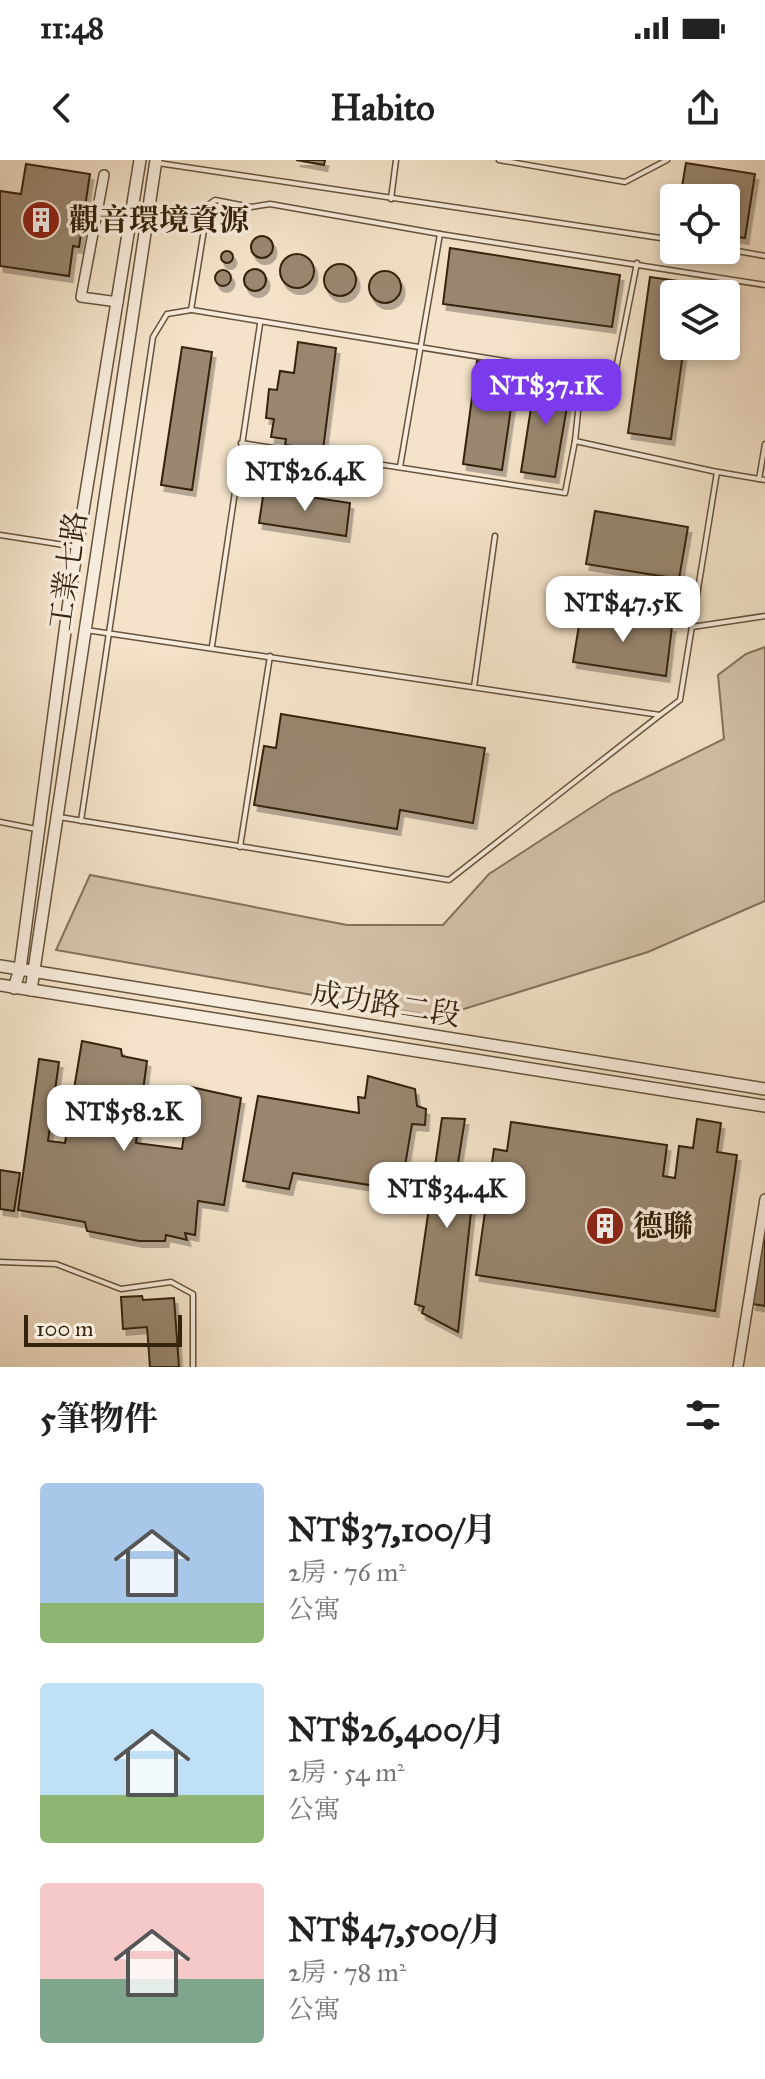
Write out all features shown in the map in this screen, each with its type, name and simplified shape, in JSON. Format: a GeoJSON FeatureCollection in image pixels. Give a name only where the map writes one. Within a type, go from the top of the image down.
{"type":"FeatureCollection","features":[{"type":"Feature","properties":{"kind":"street","name":"工業七路"},"geometry":{"type":"LineString","coordinates":[[14,988],[20,969],[78,547],[140,160]]}},
{"type":"Feature","properties":{"kind":"street","name":"工業七路"},"geometry":{"type":"LineString","coordinates":[[31,990],[156,161]]}},
{"type":"Feature","properties":{"kind":"street"},"geometry":{"type":"LineString","coordinates":[[104,175],[81,297],[118,302]]}},
{"type":"Feature","properties":{"kind":"street","name":"成功路二段"},"geometry":{"type":"LineString","coordinates":[[0,966],[765,1089]]}},
{"type":"Feature","properties":{"kind":"street","name":"成功路二段"},"geometry":{"type":"LineString","coordinates":[[0,985],[765,1106]]}},
{"type":"Feature","properties":{"kind":"street"},"geometry":{"type":"LineString","coordinates":[[738,1367],[765,1199]]}},
{"type":"Feature","properties":{"kind":"lane"},"geometry":{"type":"LineString","coordinates":[[391,199],[396,160]]}},
{"type":"Feature","properties":{"kind":"lane"},"geometry":{"type":"LineString","coordinates":[[499,160],[625,182],[667,160]]}},
{"type":"Feature","properties":{"kind":"lane"},"geometry":{"type":"LineString","coordinates":[[156,161],[660,238]]}},
{"type":"Feature","properties":{"kind":"lane"},"geometry":{"type":"LineString","coordinates":[[191,310],[208,205],[215,200],[251,207],[270,204],[765,285]]}},
{"type":"Feature","properties":{"kind":"lane"},"geometry":{"type":"LineString","coordinates":[[400,467],[440,234]]}},
{"type":"Feature","properties":{"kind":"lane"},"geometry":{"type":"LineString","coordinates":[[740,252],[765,256]]}},
{"type":"Feature","properties":{"kind":"lane"},"geometry":{"type":"LineString","coordinates":[[81,821],[153,337],[167,314],[191,310],[260,324],[603,377],[615,374],[637,263]]}},
{"type":"Feature","properties":{"kind":"lane"},"geometry":{"type":"LineString","coordinates":[[212,647],[260,324]]}},
{"type":"Feature","properties":{"kind":"lane"},"geometry":{"type":"LineString","coordinates":[[241,443],[565,493],[575,441],[582,373]]}},
{"type":"Feature","properties":{"kind":"lane"},"geometry":{"type":"LineString","coordinates":[[575,441],[762,480],[765,444]]}},
{"type":"Feature","properties":{"kind":"lane"},"geometry":{"type":"LineString","coordinates":[[57,817],[449,880],[680,700],[717,472]]}},
{"type":"Feature","properties":{"kind":"lane"},"geometry":{"type":"LineString","coordinates":[[0,535],[78,547]]}},
{"type":"Feature","properties":{"kind":"lane"},"geometry":{"type":"LineString","coordinates":[[474,687],[495,536]]}},
{"type":"Feature","properties":{"kind":"lane"},"geometry":{"type":"LineString","coordinates":[[692,627],[765,616]]}},
{"type":"Feature","properties":{"kind":"lane"},"geometry":{"type":"LineString","coordinates":[[84,630],[111,631],[660,715]]}},
{"type":"Feature","properties":{"kind":"lane"},"geometry":{"type":"LineString","coordinates":[[240,847],[270,656]]}},
{"type":"Feature","properties":{"kind":"lane"},"geometry":{"type":"LineString","coordinates":[[0,822],[39,830]]}},
{"type":"Feature","properties":{"kind":"lane"},"geometry":{"type":"LineString","coordinates":[[0,1262],[56,1264],[121,1289],[171,1282],[193,1294],[193,1367]]}},
{"type":"Feature","properties":{"kind":"shaded area"},"geometry":{"type":"Polygon","coordinates":[[[765,647],[765,901],[648,952],[438,1017],[56,950],[90,875],[347,925],[443,925],[489,874],[612,794],[724,739],[718,675],[746,654],[765,647]]]}},
{"type":"Feature","properties":{"kind":"building"},"geometry":{"type":"Polygon","coordinates":[[[296,160],[325,160],[324,165],[296,160]]]}},
{"type":"Feature","properties":{"kind":"building"},"geometry":{"type":"Polygon","coordinates":[[[686,163],[755,174],[745,238],[740,237],[740,184],[682,184],[686,163]]]}},
{"type":"Feature","properties":{"kind":"building","name":"觀音環境資源"},"geometry":{"type":"Polygon","coordinates":[[[26,164],[90,174],[79,247],[73,246],[69,276],[0,266],[0,191],[21,194],[26,164]]]}},
{"type":"Feature","properties":{"kind":"building"},"geometry":{"type":"Polygon","coordinates":[[[262,236],[270,239],[273,247],[270,255],[262,258],[254,255],[251,247],[254,239],[262,236]]]}},
{"type":"Feature","properties":{"kind":"building"},"geometry":{"type":"Polygon","coordinates":[[[450,248],[620,275],[612,327],[443,304],[450,248]]]}},
{"type":"Feature","properties":{"kind":"building"},"geometry":{"type":"Polygon","coordinates":[[[227,251],[233,257],[227,263],[221,257],[227,251]]]}},
{"type":"Feature","properties":{"kind":"building"},"geometry":{"type":"Polygon","coordinates":[[[297,254],[309,259],[314,271],[309,283],[297,288],[285,283],[280,271],[285,259],[297,254]]]}},
{"type":"Feature","properties":{"kind":"building"},"geometry":{"type":"Polygon","coordinates":[[[340,264],[351,269],[356,280],[351,291],[340,296],[329,291],[324,280],[329,269],[340,264]]]}},
{"type":"Feature","properties":{"kind":"building"},"geometry":{"type":"Polygon","coordinates":[[[255,269],[263,272],[266,280],[263,288],[255,291],[247,288],[244,280],[247,272],[255,269]]]}},
{"type":"Feature","properties":{"kind":"building"},"geometry":{"type":"Polygon","coordinates":[[[223,270],[229,272],[229,284],[223,286],[217,284],[215,278],[217,272],[223,270]]]}},
{"type":"Feature","properties":{"kind":"building"},"geometry":{"type":"Polygon","coordinates":[[[385,271],[396,276],[401,287],[396,298],[385,303],[374,298],[369,287],[374,276],[385,271]]]}},
{"type":"Feature","properties":{"kind":"building"},"geometry":{"type":"Polygon","coordinates":[[[650,277],[672,280],[660,280],[660,360],[682,360],[671,439],[628,433],[650,277]]]}},
{"type":"Feature","properties":{"kind":"building"},"geometry":{"type":"Polygon","coordinates":[[[298,342],[336,348],[323,450],[285,445],[286,439],[271,437],[274,419],[266,418],[269,389],[277,390],[280,371],[294,373],[298,342]]]}},
{"type":"Feature","properties":{"kind":"building"},"geometry":{"type":"Polygon","coordinates":[[[182,347],[212,352],[192,490],[161,485],[182,347]]]}},
{"type":"Feature","properties":{"kind":"building"},"geometry":{"type":"Polygon","coordinates":[[[477,361],[517,367],[502,470],[463,464],[477,361]]]}},
{"type":"Feature","properties":{"kind":"building"},"geometry":{"type":"Polygon","coordinates":[[[536,376],[571,383],[555,477],[521,472],[536,376]]]}},
{"type":"Feature","properties":{"kind":"building"},"geometry":{"type":"Polygon","coordinates":[[[264,490],[350,503],[346,536],[259,523],[264,490]]]}},
{"type":"Feature","properties":{"kind":"building"},"geometry":{"type":"Polygon","coordinates":[[[595,511],[688,527],[679,579],[586,564],[595,511]]]}},
{"type":"Feature","properties":{"kind":"building"},"geometry":{"type":"Polygon","coordinates":[[[581,613],[672,626],[666,676],[573,662],[581,613]]]}},
{"type":"Feature","properties":{"kind":"building"},"geometry":{"type":"Polygon","coordinates":[[[281,714],[485,748],[473,823],[400,810],[397,829],[254,805],[264,746],[276,748],[281,714]]]}},
{"type":"Feature","properties":{"kind":"building"},"geometry":{"type":"Polygon","coordinates":[[[82,1041],[121,1049],[122,1056],[147,1061],[136,1143],[182,1149],[191,1087],[241,1098],[224,1205],[198,1201],[195,1235],[185,1233],[187,1240],[166,1235],[165,1241],[139,1241],[87,1231],[85,1222],[18,1210],[39,1059],[59,1062],[48,1141],[65,1143],[82,1041]]]}},
{"type":"Feature","properties":{"kind":"building"},"geometry":{"type":"Polygon","coordinates":[[[368,1076],[415,1089],[417,1106],[426,1109],[425,1125],[412,1124],[401,1190],[293,1173],[289,1189],[243,1181],[258,1096],[359,1113],[358,1097],[365,1098],[368,1076]]]}},
{"type":"Feature","properties":{"kind":"building"},"geometry":{"type":"Polygon","coordinates":[[[442,1118],[465,1119],[458,1163],[476,1166],[458,1332],[422,1313],[424,1307],[415,1304],[442,1118]]]}},
{"type":"Feature","properties":{"kind":"building","name":"德聯"},"geometry":{"type":"Polygon","coordinates":[[[697,1119],[721,1123],[717,1152],[737,1155],[715,1311],[476,1275],[494,1149],[507,1151],[511,1122],[667,1145],[663,1176],[675,1178],[679,1146],[693,1148],[697,1119]]]}},
{"type":"Feature","properties":{"kind":"building"},"geometry":{"type":"Polygon","coordinates":[[[0,1170],[20,1173],[14,1211],[0,1209],[0,1170]]]}},
{"type":"Feature","properties":{"kind":"building"},"geometry":{"type":"Polygon","coordinates":[[[765,1223],[765,1306],[752,1304],[765,1223]]]}},
{"type":"Feature","properties":{"kind":"building"},"geometry":{"type":"Polygon","coordinates":[[[142,1296],[143,1300],[174,1298],[179,1367],[150,1367],[147,1327],[123,1329],[121,1297],[142,1296]]]}},
{"type":"Feature","properties":{"kind":"place","name":"觀音環境資源"},"geometry":{"type":"Point","coordinates":[41,220]}},
{"type":"Feature","properties":{"kind":"place","name":"德聯"},"geometry":{"type":"Point","coordinates":[605,1226]}}]}
